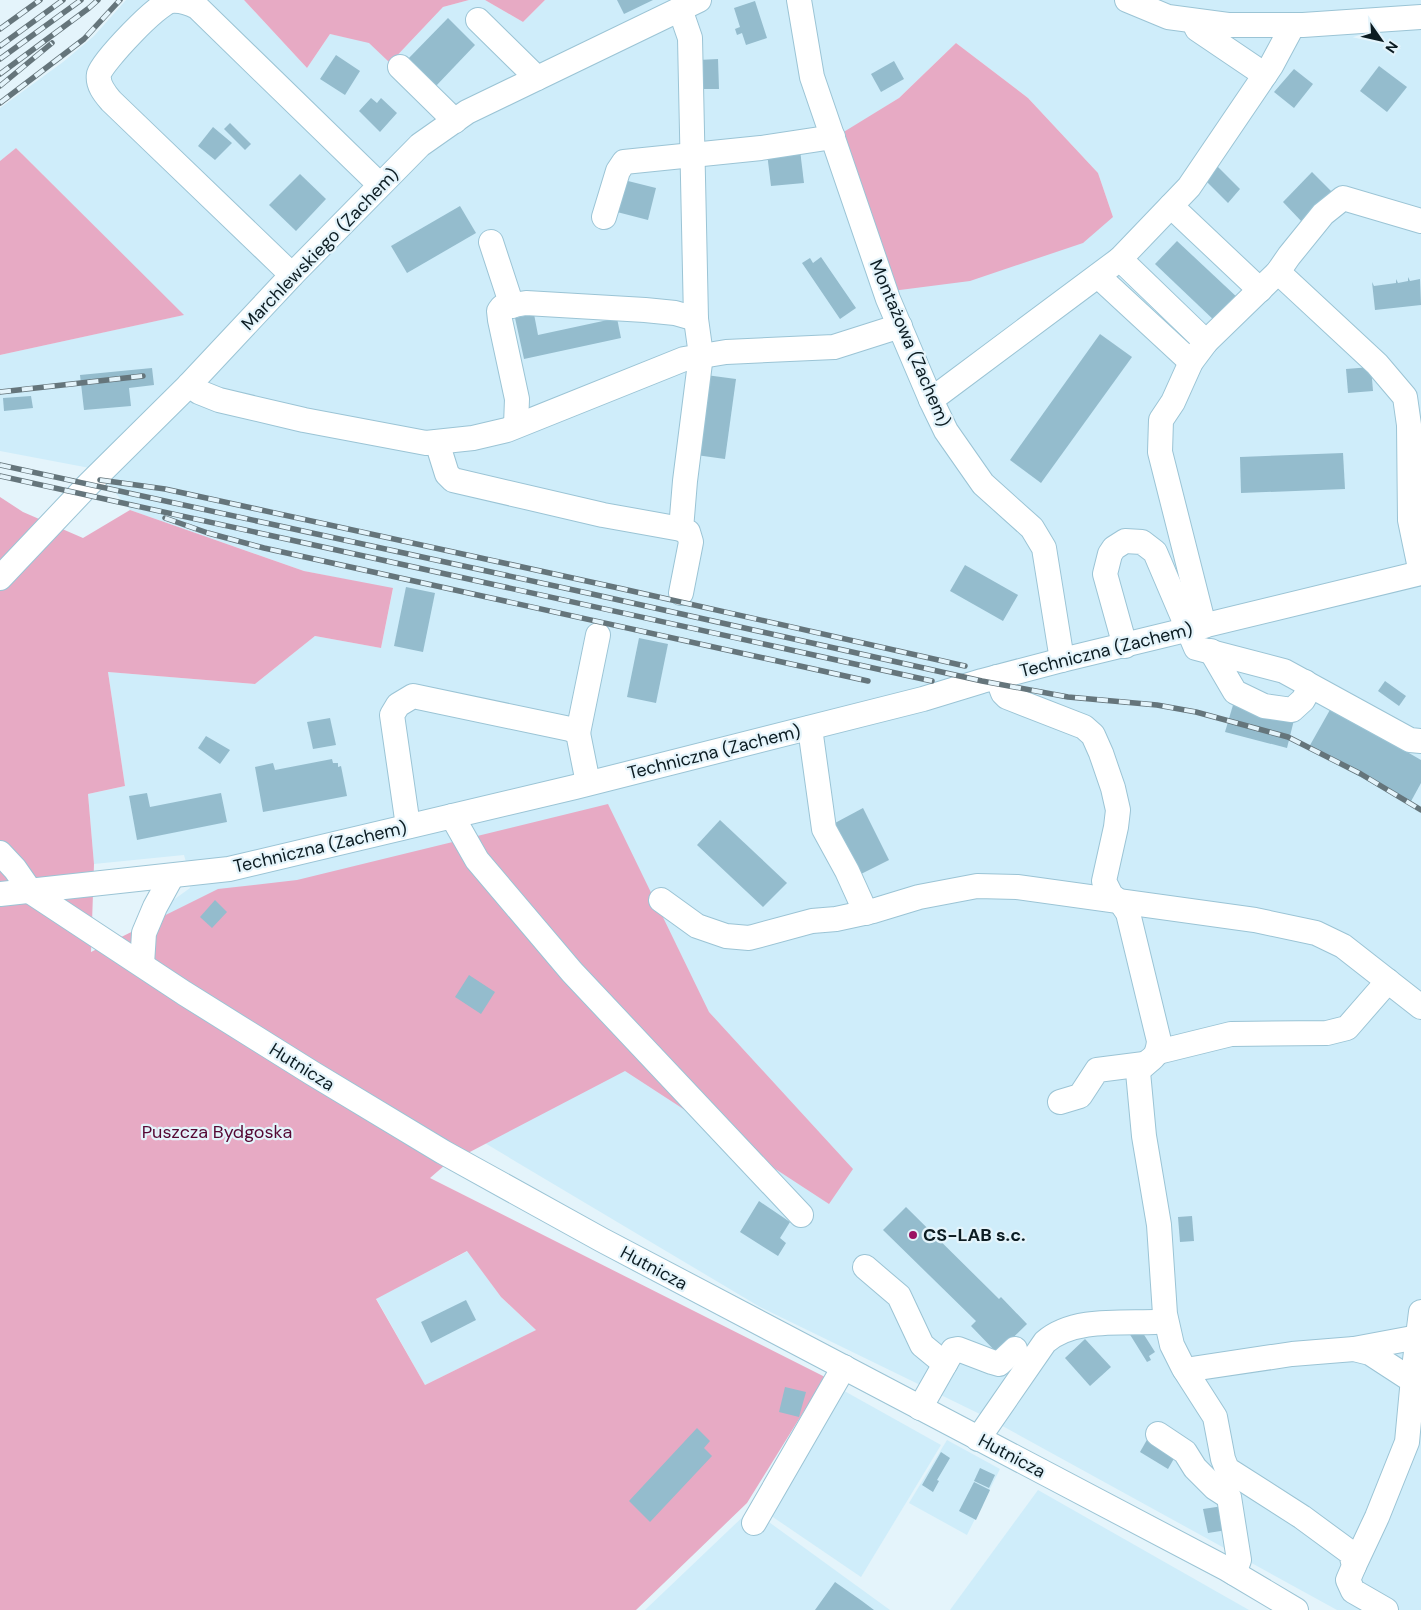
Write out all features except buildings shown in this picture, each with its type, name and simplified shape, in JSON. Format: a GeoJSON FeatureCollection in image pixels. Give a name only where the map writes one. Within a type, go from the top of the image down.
{"type":"FeatureCollection","features":[{"type":"Feature","properties":{"kind":"street"},"geometry":{"type":"LineString","coordinates":[[292,275],[101,90],[99,75],[107,61],[158,7],[171,0],[185,1],[197,7],[380,185]]}},
{"type":"Feature","properties":{"kind":"street","name":"Montażowa (Zachem)"},"geometry":{"type":"LineString","coordinates":[[799,0],[812,77],[888,299],[946,431],[983,484],[1032,528],[1044,548],[1062,660]]}},
{"type":"Feature","properties":{"kind":"street"},"geometry":{"type":"LineString","coordinates":[[1127,0],[1168,17],[1194,22],[1228,25],[1293,25],[1421,17]]}},
{"type":"Feature","properties":{"kind":"street"},"geometry":{"type":"LineString","coordinates":[[681,529],[685,481],[701,355],[696,319],[689,5]]}},
{"type":"Feature","properties":{"kind":"street","name":"Marchlewskiego (Zachem)"},"geometry":{"type":"LineString","coordinates":[[0,578],[89,484],[189,385],[292,275],[420,145],[468,112],[689,5]]}},
{"type":"Feature","properties":{"kind":"street"},"geometry":{"type":"LineString","coordinates":[[478,20],[537,78]]}},
{"type":"Feature","properties":{"kind":"street"},"geometry":{"type":"LineString","coordinates":[[1194,22],[1196,30],[1265,75]]}},
{"type":"Feature","properties":{"kind":"street"},"geometry":{"type":"LineString","coordinates":[[931,400],[1120,259],[1189,187],[1265,75],[1293,25]]}},
{"type":"Feature","properties":{"kind":"street"},"geometry":{"type":"LineString","coordinates":[[400,68],[455,121]]}},
{"type":"Feature","properties":{"kind":"street"},"geometry":{"type":"LineString","coordinates":[[604,217],[618,171],[624,162],[761,148],[833,137]]}},
{"type":"Feature","properties":{"kind":"street"},"geometry":{"type":"LineString","coordinates":[[1421,221],[1343,198],[1324,214],[1278,272],[1206,342],[1190,362],[1173,402],[1161,420],[1160,452],[1197,628],[1196,648],[1284,671],[1410,740],[1421,741]]}},
{"type":"Feature","properties":{"kind":"street"},"geometry":{"type":"LineString","coordinates":[[1171,206],[1260,290]]}},
{"type":"Feature","properties":{"kind":"street"},"geometry":{"type":"LineString","coordinates":[[491,242],[512,306]]}},
{"type":"Feature","properties":{"kind":"street"},"geometry":{"type":"LineString","coordinates":[[1120,259],[1206,342]]}},
{"type":"Feature","properties":{"kind":"street"},"geometry":{"type":"LineString","coordinates":[[1278,272],[1377,364],[1405,397],[1409,425],[1410,520],[1421,573]]}},
{"type":"Feature","properties":{"kind":"street"},"geometry":{"type":"LineString","coordinates":[[1098,276],[1190,362]]}},
{"type":"Feature","properties":{"kind":"street"},"geometry":{"type":"LineString","coordinates":[[516,425],[517,399],[499,311],[502,307],[526,303],[645,310],[675,313],[696,319]]}},
{"type":"Feature","properties":{"kind":"street"},"geometry":{"type":"LineString","coordinates":[[189,385],[199,392],[219,400],[304,420],[426,443],[473,438],[507,430],[684,359],[701,355],[834,347],[900,326]]}},
{"type":"Feature","properties":{"kind":"street"},"geometry":{"type":"LineString","coordinates":[[437,442],[447,474],[453,480],[603,515],[681,529],[688,532],[691,542],[681,593]]}},
{"type":"Feature","properties":{"kind":"street"},"geometry":{"type":"LineString","coordinates":[[1125,646],[1105,574],[1110,554],[1119,544],[1125,541],[1142,542],[1155,552],[1197,628]]}},
{"type":"Feature","properties":{"kind":"street","name":"Techniczna (Zachem)"},"geometry":{"type":"LineString","coordinates":[[0,894],[229,869],[810,728],[1062,660],[1421,573]]}},
{"type":"Feature","properties":{"kind":"street"},"geometry":{"type":"LineString","coordinates":[[588,783],[578,733],[598,635]]}},
{"type":"Feature","properties":{"kind":"street"},"geometry":{"type":"LineString","coordinates":[[1211,651],[1236,692],[1264,706],[1292,710],[1303,700],[1308,691],[1305,682]]}},
{"type":"Feature","properties":{"kind":"street"},"geometry":{"type":"LineString","coordinates":[[997,677],[1003,693],[1007,697],[1072,721],[1084,727],[1093,735],[1114,788],[1118,810],[1104,881],[1111,895],[1128,914],[1159,1041],[1151,1058],[1138,1072],[1144,1136],[1158,1225],[1165,1314],[1172,1346],[1214,1417],[1227,1469],[1302,1517],[1351,1553],[1354,1566]]}},
{"type":"Feature","properties":{"kind":"street"},"geometry":{"type":"LineString","coordinates":[[408,826],[392,715],[398,705],[413,696],[570,729],[578,733]]}},
{"type":"Feature","properties":{"kind":"street"},"geometry":{"type":"LineString","coordinates":[[810,728],[824,829],[847,870],[866,912]]}},
{"type":"Feature","properties":{"kind":"street"},"geometry":{"type":"LineString","coordinates":[[452,816],[477,860],[572,972],[801,1215]]}},
{"type":"Feature","properties":{"kind":"street"},"geometry":{"type":"LineString","coordinates":[[0,853],[15,869],[31,892]]}},
{"type":"Feature","properties":{"kind":"street"},"geometry":{"type":"LineString","coordinates":[[142,964],[144,933],[155,907],[172,876]]}},
{"type":"Feature","properties":{"kind":"street"},"geometry":{"type":"LineString","coordinates":[[661,900],[697,926],[726,936],[749,938],[812,921],[836,919],[920,897],[976,886],[1017,887],[1255,920],[1316,933],[1343,946],[1421,1007]]}},
{"type":"Feature","properties":{"kind":"street","name":"Hutnicza"},"geometry":{"type":"LineString","coordinates":[[31,892],[312,1073],[444,1152],[610,1244],[1234,1573],[1296,1610]]}},
{"type":"Feature","properties":{"kind":"street"},"geometry":{"type":"LineString","coordinates":[[1060,1102],[1080,1096],[1097,1070],[1151,1058],[1232,1034],[1327,1033],[1346,1028],[1388,981]]}},
{"type":"Feature","properties":{"kind":"street"},"geometry":{"type":"LineString","coordinates":[[865,1267],[899,1296],[922,1345],[945,1364]]}},
{"type":"Feature","properties":{"kind":"street"},"geometry":{"type":"LineString","coordinates":[[1386,1610],[1353,1591],[1348,1580],[1378,1517],[1407,1442],[1414,1437],[1413,1381],[1421,1312]]}},
{"type":"Feature","properties":{"kind":"street"},"geometry":{"type":"LineString","coordinates":[[978,1439],[1045,1342],[1055,1334],[1076,1326],[1155,1322]]}},
{"type":"Feature","properties":{"kind":"street"},"geometry":{"type":"LineString","coordinates":[[1185,1370],[1292,1354],[1354,1349],[1418,1337]]}},
{"type":"Feature","properties":{"kind":"street"},"geometry":{"type":"LineString","coordinates":[[920,1408],[954,1350],[958,1349],[1000,1364],[1015,1349]]}},
{"type":"Feature","properties":{"kind":"street"},"geometry":{"type":"LineString","coordinates":[[1354,1349],[1370,1353],[1413,1381]]}},
{"type":"Feature","properties":{"kind":"street"},"geometry":{"type":"LineString","coordinates":[[754,1523],[844,1367]]}},
{"type":"Feature","properties":{"kind":"street"},"geometry":{"type":"LineString","coordinates":[[1158,1434],[1185,1452],[1195,1468],[1215,1488],[1229,1497],[1239,1560],[1234,1573]]}},
{"type":"Feature","properties":{"kind":"shaded area"},"geometry":{"type":"Polygon","coordinates":[[[126,0],[244,0],[307,68],[330,34],[369,42],[390,63],[443,7],[469,0],[485,0],[523,22],[545,0],[1421,0],[1421,1610],[1337,1610],[986,1417],[760,1307],[159,949],[165,906],[190,888],[189,873],[184,855],[94,864],[88,794],[125,786],[108,672],[255,684],[315,636],[381,648],[393,589],[304,571],[130,510],[95,469],[0,451],[0,355],[183,315],[16,148],[0,161],[0,108],[63,62],[94,36],[126,0]],[[956,43],[899,98],[842,134],[1113,217],[1098,173],[1028,98],[956,43]]]}},
{"type":"Feature","properties":{"kind":"shaded area"},"geometry":{"type":"Polygon","coordinates":[[[468,1251],[501,1297],[536,1330],[425,1385],[376,1298],[468,1251]]]}},
{"type":"Feature","properties":{"kind":"shaded area"},"geometry":{"type":"Polygon","coordinates":[[[839,1388],[941,1445],[861,1577],[767,1513],[839,1388]]]}},
{"type":"Feature","properties":{"kind":"shaded area"},"geometry":{"type":"Polygon","coordinates":[[[947,1440],[1000,1469],[967,1535],[909,1503],[947,1440]]]}},
{"type":"Feature","properties":{"kind":"shaded area"},"geometry":{"type":"Polygon","coordinates":[[[1038,1490],[1249,1610],[950,1610],[1038,1490]]]}},
{"type":"Feature","properties":{"kind":"shaded area"},"geometry":{"type":"Polygon","coordinates":[[[751,1509],[890,1610],[645,1610],[751,1509]]]}},
{"type":"Feature","properties":{"kind":"green space"},"geometry":{"type":"Polygon","coordinates":[[[244,0],[469,0],[443,7],[390,63],[369,43],[330,34],[307,68],[244,0]]]}},
{"type":"Feature","properties":{"kind":"green space"},"geometry":{"type":"Polygon","coordinates":[[[485,0],[545,0],[523,22],[485,0]]]}},
{"type":"Feature","properties":{"kind":"green space"},"geometry":{"type":"Polygon","coordinates":[[[956,43],[1028,98],[1098,173],[1113,217],[1083,243],[970,281],[892,291],[842,133],[899,98],[956,43]]]}},
{"type":"Feature","properties":{"kind":"green space"},"geometry":{"type":"Polygon","coordinates":[[[16,148],[184,315],[0,355],[0,161],[16,148]]]}},
{"type":"Feature","properties":{"kind":"green space","name":"Puszcza Bydgoska"},"geometry":{"type":"Polygon","coordinates":[[[0,497],[23,512],[83,538],[130,510],[304,571],[393,588],[381,648],[315,636],[255,684],[108,672],[125,786],[88,794],[94,864],[91,952],[218,889],[297,880],[608,804],[709,1012],[853,1169],[829,1204],[625,1071],[445,1165],[430,1178],[825,1377],[747,1503],[636,1610],[0,1610],[0,497]],[[467,1251],[376,1299],[425,1385],[536,1330],[501,1297],[467,1251]]]}},
{"type":"Feature","properties":{"kind":"railway"},"geometry":{"type":"LineString","coordinates":[[0,29],[40,0]]}},
{"type":"Feature","properties":{"kind":"railway"},"geometry":{"type":"LineString","coordinates":[[0,46],[63,0]]}},
{"type":"Feature","properties":{"kind":"railway"},"geometry":{"type":"LineString","coordinates":[[0,59],[81,0]]}},
{"type":"Feature","properties":{"kind":"railway"},"geometry":{"type":"LineString","coordinates":[[0,74],[98,0]]}},
{"type":"Feature","properties":{"kind":"railway"},"geometry":{"type":"LineString","coordinates":[[0,103],[84,39],[120,0]]}},
{"type":"Feature","properties":{"kind":"railway"},"geometry":{"type":"LineString","coordinates":[[0,86],[52,43]]}},
{"type":"Feature","properties":{"kind":"railway"},"geometry":{"type":"LineString","coordinates":[[0,392],[143,376]]}},
{"type":"Feature","properties":{"kind":"railway"},"geometry":{"type":"LineString","coordinates":[[0,465],[982,681],[1068,697],[1157,705],[1196,712],[1288,737],[1361,774],[1421,810]]}},
{"type":"Feature","properties":{"kind":"railway"},"geometry":{"type":"LineString","coordinates":[[0,476],[932,681]]}},
{"type":"Feature","properties":{"kind":"railway"},"geometry":{"type":"LineString","coordinates":[[100,480],[165,489],[965,666]]}},
{"type":"Feature","properties":{"kind":"railway"},"geometry":{"type":"LineString","coordinates":[[165,518],[208,533],[264,548],[868,681]]}},
{"type":"Feature","properties":{"kind":"place","name":"CS-LAB s.c."},"geometry":{"type":"Point","coordinates":[913,1235]}}]}
